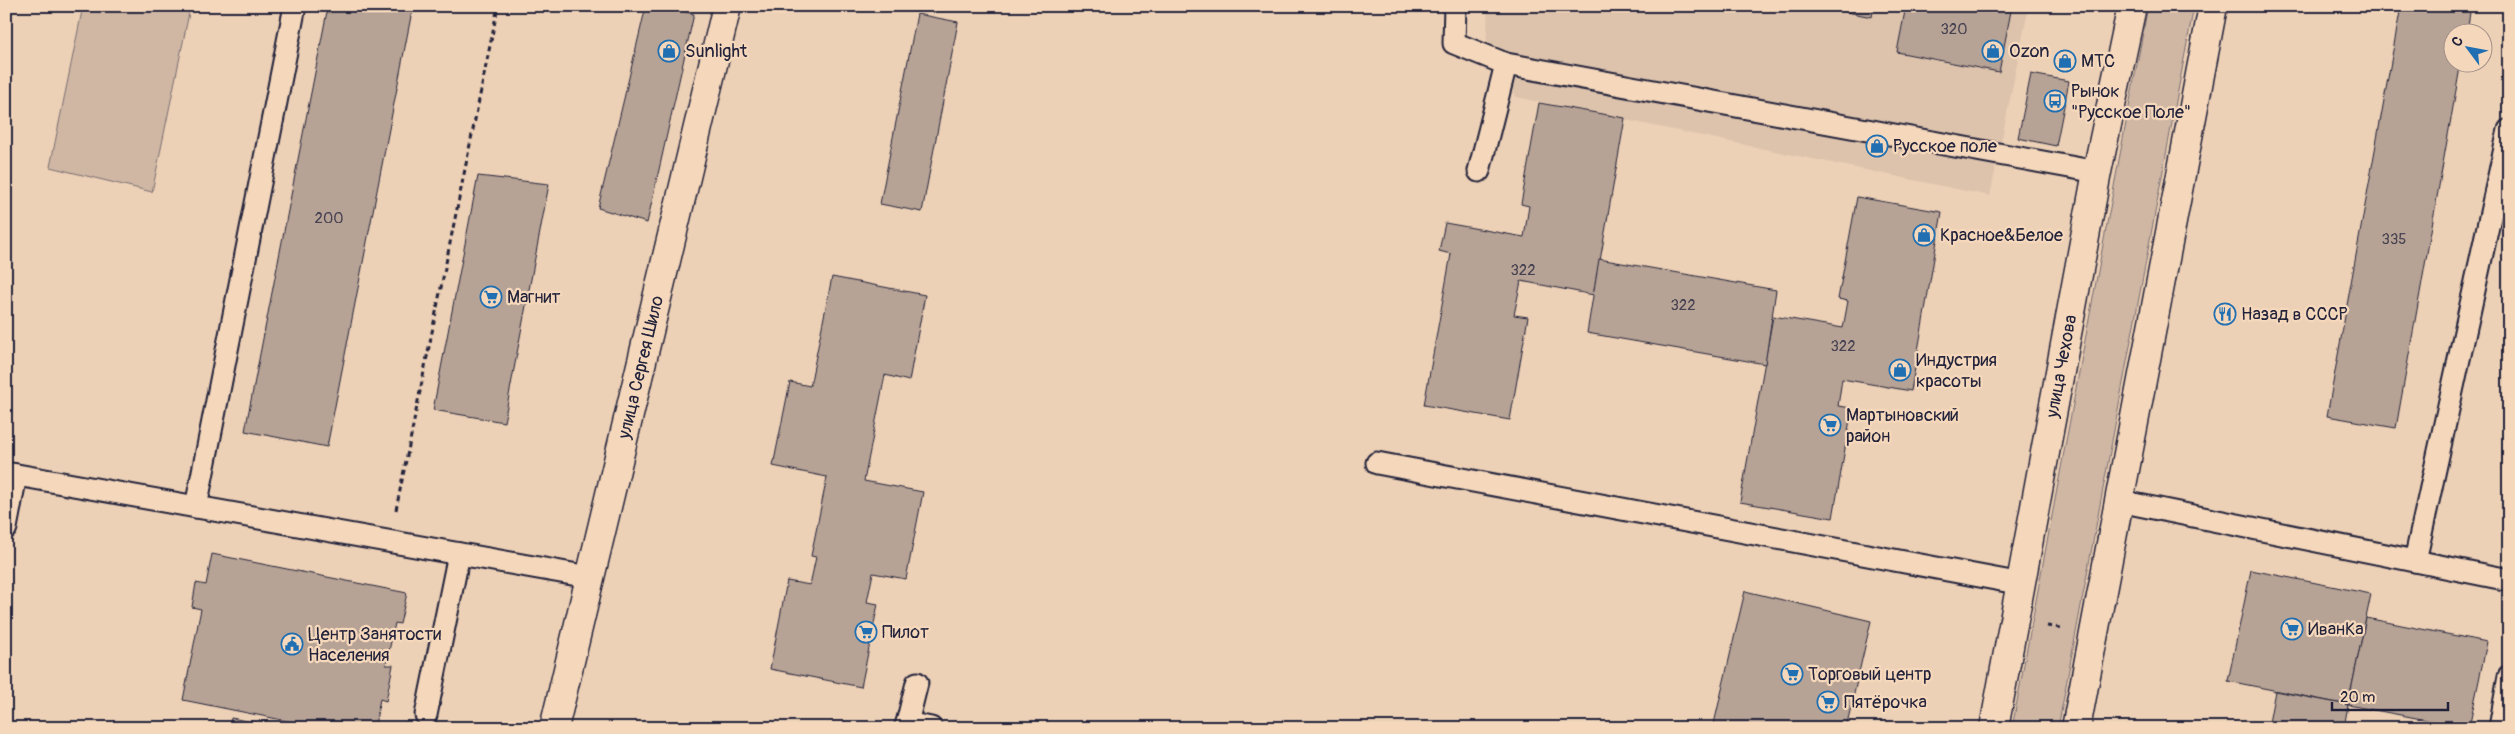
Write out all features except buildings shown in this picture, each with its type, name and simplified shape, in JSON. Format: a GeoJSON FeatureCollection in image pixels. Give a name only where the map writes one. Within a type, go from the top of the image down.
{"type":"FeatureCollection","features":[{"type":"Feature","properties":{"kind":"main road","name":"улица Сергея Шило"},"geometry":{"type":"LineString","coordinates":[[554,728],[727,6]]}},
{"type":"Feature","properties":{"kind":"main road","name":"улица Чехова"},"geometry":{"type":"LineString","coordinates":[[1994,728],[2098,172],[2132,6]]}},
{"type":"Feature","properties":{"kind":"main road"},"geometry":{"type":"LineString","coordinates":[[2076,728],[2213,6]]}},
{"type":"Feature","properties":{"kind":"lane"},"geometry":{"type":"LineString","coordinates":[[196,507],[295,6]]}},
{"type":"Feature","properties":{"kind":"lane"},"geometry":{"type":"LineString","coordinates":[[1455,6],[1454,43],[1506,64],[2098,172]]}},
{"type":"Feature","properties":{"kind":"lane"},"geometry":{"type":"LineString","coordinates":[[1480,171],[1506,64]]}},
{"type":"Feature","properties":{"kind":"lane"},"geometry":{"type":"LineString","coordinates":[[2415,561],[2509,130]]}},
{"type":"Feature","properties":{"kind":"lane"},"geometry":{"type":"LineString","coordinates":[[1377,463],[2022,584]]}},
{"type":"Feature","properties":{"kind":"lane"},"geometry":{"type":"LineString","coordinates":[[6,528],[11,474],[589,577]]}},
{"type":"Feature","properties":{"kind":"lane"},"geometry":{"type":"LineString","coordinates":[[2119,501],[2509,580]]}},
{"type":"Feature","properties":{"kind":"lane"},"geometry":{"type":"LineString","coordinates":[[426,715],[459,554]]}},
{"type":"Feature","properties":{"kind":"lane"},"geometry":{"type":"LineString","coordinates":[[2500,728],[2509,676]]}},
{"type":"Feature","properties":{"kind":"lane"},"geometry":{"type":"LineString","coordinates":[[917,682],[906,725],[931,728]]}},
{"type":"Feature","properties":{"kind":"path"},"geometry":{"type":"LineString","coordinates":[[390,542],[498,6]]}},
{"type":"Feature","properties":{"kind":"path"},"geometry":{"type":"LineString","coordinates":[[2015,620],[2094,634]]}},
{"type":"Feature","properties":{"kind":"shaded area"},"geometry":{"type":"Polygon","coordinates":[[[83,6],[152,6],[189,13],[152,192],[50,167],[83,6]]]}},
{"type":"Feature","properties":{"kind":"shaded area","name":"Русское поле"},"geometry":{"type":"Polygon","coordinates":[[[1488,6],[2029,6],[1990,196],[1516,97],[1486,55],[1488,6]]]}},
{"type":"Feature","properties":{"kind":"shaded area"},"geometry":{"type":"Polygon","coordinates":[[[2148,6],[2194,6],[2058,728],[2012,728],[2148,6]]]}},
{"type":"Feature","properties":{"kind":"place","name":"Sunlight"},"geometry":{"type":"Point","coordinates":[669,51]}},
{"type":"Feature","properties":{"kind":"place","name":"Ozon"},"geometry":{"type":"Point","coordinates":[1993,51]}},
{"type":"Feature","properties":{"kind":"place","name":"МТС"},"geometry":{"type":"Point","coordinates":[2065,61]}},
{"type":"Feature","properties":{"kind":"place","name":"Рынок \"Русское Поле\""},"geometry":{"type":"Point","coordinates":[2055,101]}},
{"type":"Feature","properties":{"kind":"place","name":"Русское поле"},"geometry":{"type":"Point","coordinates":[1877,146]}},
{"type":"Feature","properties":{"kind":"place","name":"Красное&Белое"},"geometry":{"type":"Point","coordinates":[1924,235]}},
{"type":"Feature","properties":{"kind":"place","name":"Магнит"},"geometry":{"type":"Point","coordinates":[491,297]}},
{"type":"Feature","properties":{"kind":"place","name":"Назад в СССР"},"geometry":{"type":"Point","coordinates":[2225,314]}},
{"type":"Feature","properties":{"kind":"place","name":"Индустрия красоты"},"geometry":{"type":"Point","coordinates":[1900,370]}},
{"type":"Feature","properties":{"kind":"place","name":"Мартыновский район"},"geometry":{"type":"Point","coordinates":[1830,425]}},
{"type":"Feature","properties":{"kind":"place","name":"ИванКа"},"geometry":{"type":"Point","coordinates":[2292,629]}},
{"type":"Feature","properties":{"kind":"place","name":"Пилот"},"geometry":{"type":"Point","coordinates":[866,632]}},
{"type":"Feature","properties":{"kind":"place","name":"Центр Занятости Населения"},"geometry":{"type":"Point","coordinates":[292,644]}},
{"type":"Feature","properties":{"kind":"place","name":"Торговый центр"},"geometry":{"type":"Point","coordinates":[1792,674]}},
{"type":"Feature","properties":{"kind":"place","name":"Пятёрочка"},"geometry":{"type":"Point","coordinates":[1828,702]}}]}
